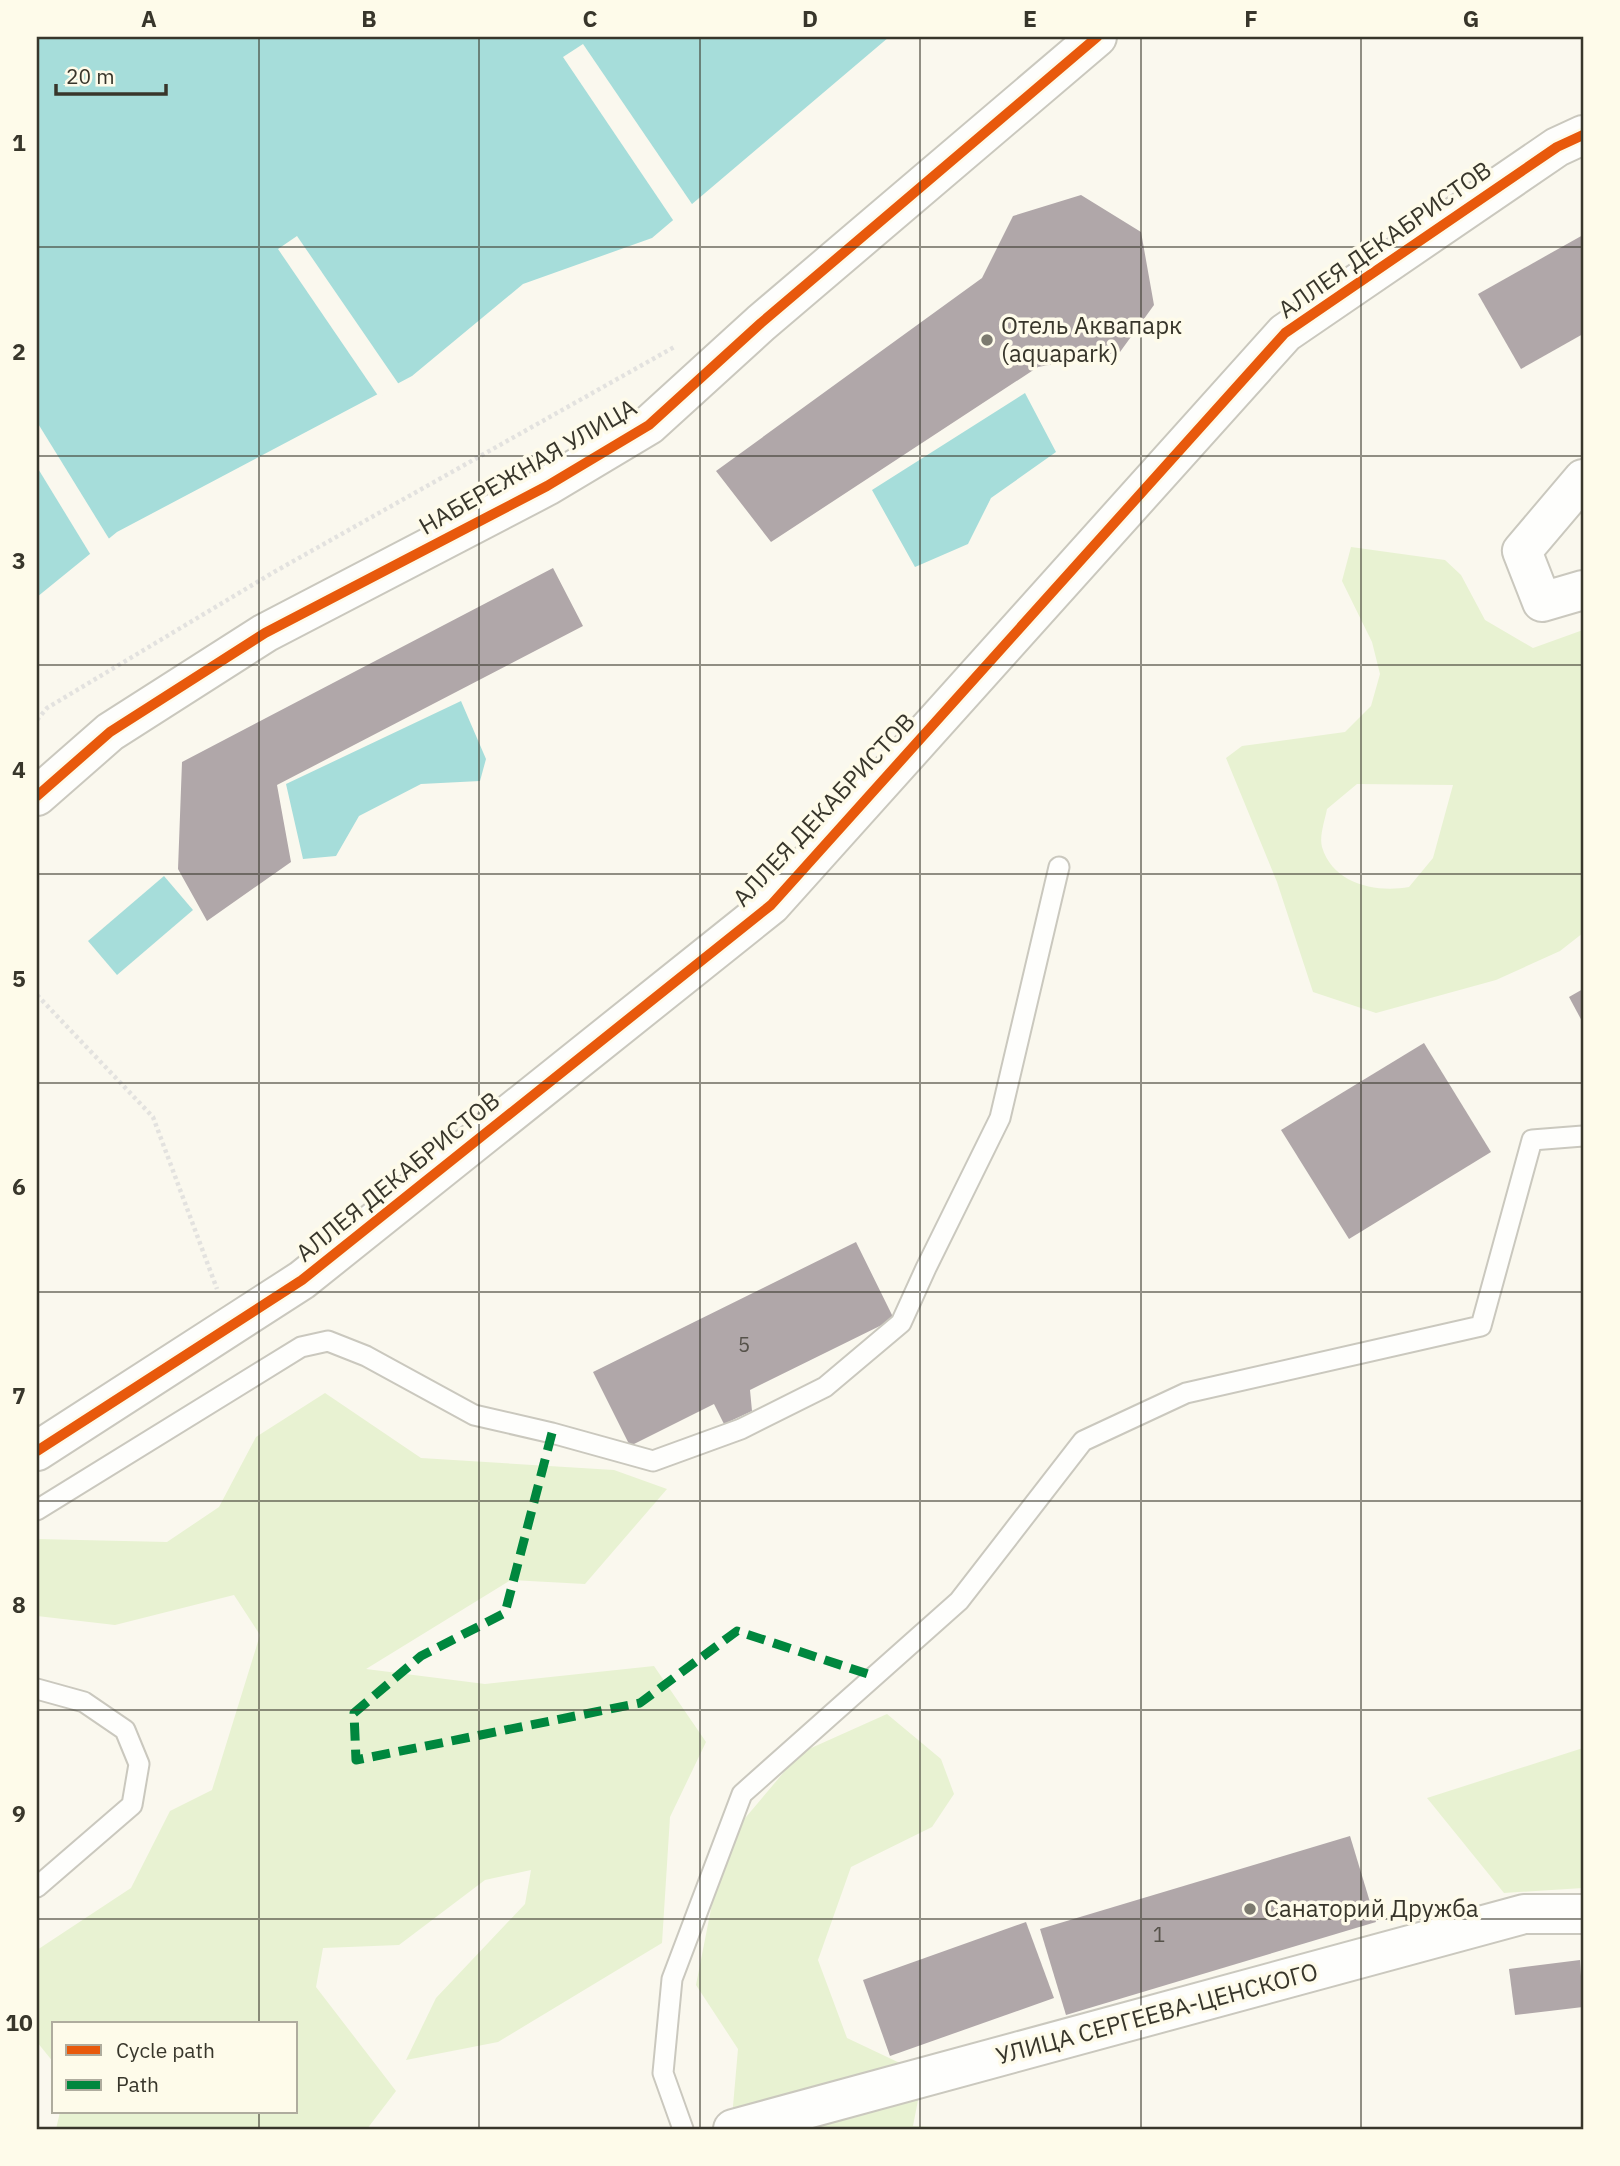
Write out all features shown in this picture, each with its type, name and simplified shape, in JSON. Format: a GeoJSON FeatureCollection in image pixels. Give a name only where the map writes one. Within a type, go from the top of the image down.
{"type":"FeatureCollection","features":[{"type":"Feature","properties":{"kind":"street","name":"НАБЕРЕЖНАЯ УЛИЦА"},"geometry":{"type":"LineString","coordinates":[[37,796],[110,732],[265,633],[547,486],[649,425],[761,323],[1097,37]]}},
{"type":"Feature","properties":{"kind":"street","name":"АЛЛЕЯ ДЕКАБРИСТОВ"},"geometry":{"type":"LineString","coordinates":[[37,1451],[302,1280],[771,905],[1284,333],[1557,147],[1583,135]]}},
{"type":"Feature","properties":{"kind":"street"},"geometry":{"type":"LineString","coordinates":[[1583,479],[1522,551],[1542,602],[1583,590]]}},
{"type":"Feature","properties":{"kind":"street","name":"УЛИЦА СЕРГЕЕВА-ЦЕНСКОГО"},"geometry":{"type":"LineString","coordinates":[[733,2129],[1524,1914],[1583,1914]]}},
{"type":"Feature","properties":{"kind":"lane"},"geometry":{"type":"LineString","coordinates":[[37,1510],[301,1348],[328,1342],[366,1356],[474,1415],[653,1461],[741,1429],[825,1387],[901,1323],[1000,1118],[1059,867]]}},
{"type":"Feature","properties":{"kind":"lane"},"geometry":{"type":"LineString","coordinates":[[683,2129],[663,2073],[672,1979],[742,1794],[959,1601],[1083,1441],[1186,1393],[1481,1326],[1532,1140],[1583,1136]]}},
{"type":"Feature","properties":{"kind":"lane"},"geometry":{"type":"LineString","coordinates":[[37,1689],[84,1702],[125,1730],[139,1763],[132,1805],[37,1887]]}},
{"type":"Feature","properties":{"kind":"path"},"geometry":{"type":"LineString","coordinates":[[37,720],[47,708],[274,572],[676,346]]}},
{"type":"Feature","properties":{"kind":"path"},"geometry":{"type":"LineString","coordinates":[[37,995],[153,1117],[231,1326]]}},
{"type":"Feature","properties":{"kind":"green space"},"geometry":{"type":"Polygon","coordinates":[[[1351,547],[1445,560],[1461,575],[1485,620],[1533,648],[1583,630],[1583,933],[1560,951],[1496,980],[1376,1013],[1313,992],[1277,882],[1226,758],[1242,746],[1345,732],[1371,706],[1380,674],[1372,642],[1342,581],[1351,547]],[[1357,784],[1327,809],[1321,843],[1328,860],[1336,870],[1357,883],[1396,889],[1409,887],[1433,858],[1453,785],[1357,784]]]}},
{"type":"Feature","properties":{"kind":"green space"},"geometry":{"type":"Polygon","coordinates":[[[325,1393],[421,1458],[614,1470],[667,1489],[585,1584],[511,1580],[366,1669],[485,1684],[654,1666],[706,1742],[670,1817],[662,1943],[498,2042],[406,2060],[436,1998],[525,1904],[531,1870],[485,1880],[399,1945],[323,1948],[316,1987],[396,2091],[367,2129],[56,2129],[60,2114],[298,2114],[298,2022],[52,2022],[52,2061],[37,2042],[37,1950],[131,1888],[170,1811],[212,1790],[260,1635],[234,1595],[115,1625],[37,1616],[37,1539],[167,1542],[219,1507],[256,1437],[325,1393]]]}},
{"type":"Feature","properties":{"kind":"green space"},"geometry":{"type":"Polygon","coordinates":[[[887,1714],[941,1759],[954,1794],[932,1827],[851,1867],[818,1960],[847,2038],[923,2074],[913,2126],[969,2129],[731,2129],[738,2049],[696,1985],[724,1843],[800,1753],[887,1714]]]}},
{"type":"Feature","properties":{"kind":"green space"},"geometry":{"type":"Polygon","coordinates":[[[1583,1748],[1583,1888],[1504,1893],[1427,1798],[1583,1748]]]}},
{"type":"Feature","properties":{"kind":"water"},"geometry":{"type":"Polygon","coordinates":[[[37,37],[889,37],[652,238],[523,284],[412,376],[117,532],[37,597],[37,37]]]}},
{"type":"Feature","properties":{"kind":"water"},"geometry":{"type":"Polygon","coordinates":[[[1025,393],[1056,452],[991,498],[968,544],[915,567],[872,490],[1025,393]]]}},
{"type":"Feature","properties":{"kind":"water"},"geometry":{"type":"Polygon","coordinates":[[[461,701],[486,759],[480,781],[421,784],[359,816],[336,856],[303,859],[286,784],[461,701]]]}},
{"type":"Feature","properties":{"kind":"water"},"geometry":{"type":"Polygon","coordinates":[[[164,876],[193,910],[117,975],[88,941],[164,876]]]}},
{"type":"Feature","properties":{"kind":"pier"},"geometry":{"type":"Polygon","coordinates":[[[583,44],[694,207],[675,223],[563,57],[583,44]]]}},
{"type":"Feature","properties":{"kind":"pier"},"geometry":{"type":"Polygon","coordinates":[[[297,236],[400,386],[379,397],[278,249],[297,236]]]}},
{"type":"Feature","properties":{"kind":"pier"},"geometry":{"type":"Polygon","coordinates":[[[37,422],[111,542],[92,557],[37,467],[37,422]]]}},
{"type":"Feature","properties":{"kind":"building"},"geometry":{"type":"Polygon","coordinates":[[[1081,195],[1141,232],[1154,305],[1120,352],[1038,367],[771,542],[716,471],[982,278],[1013,216],[1081,195]]]}},
{"type":"Feature","properties":{"kind":"building"},"geometry":{"type":"Polygon","coordinates":[[[1583,235],[1583,334],[1521,369],[1478,294],[1583,235]]]}},
{"type":"Feature","properties":{"kind":"building"},"geometry":{"type":"Polygon","coordinates":[[[553,568],[583,626],[277,785],[291,862],[207,921],[178,869],[182,762],[553,568]]]}},
{"type":"Feature","properties":{"kind":"building"},"geometry":{"type":"Polygon","coordinates":[[[1583,989],[1583,1023],[1569,997],[1583,989]]]}},
{"type":"Feature","properties":{"kind":"building"},"geometry":{"type":"Polygon","coordinates":[[[1424,1043],[1491,1152],[1349,1239],[1281,1130],[1424,1043]]]}},
{"type":"Feature","properties":{"kind":"building"},"geometry":{"type":"Polygon","coordinates":[[[856,1242],[894,1319],[750,1390],[752,1411],[724,1424],[714,1404],[630,1446],[593,1372],[856,1242]]]}},
{"type":"Feature","properties":{"kind":"building"},"geometry":{"type":"Polygon","coordinates":[[[1350,1836],[1376,1922],[1066,2015],[1040,1929],[1350,1836]]]}},
{"type":"Feature","properties":{"kind":"building"},"geometry":{"type":"Polygon","coordinates":[[[1026,1922],[1054,1998],[890,2056],[863,1980],[1026,1922]]]}},
{"type":"Feature","properties":{"kind":"building"},"geometry":{"type":"Polygon","coordinates":[[[1580,1960],[1583,2007],[1515,2015],[1509,1969],[1580,1960]]]}},
{"type":"Feature","properties":{"kind":"marked path"},"geometry":{"type":"LineString","coordinates":[[552,1433],[505,1613],[421,1656],[354,1713],[356,1760],[640,1703],[737,1631],[874,1676]]}},
{"type":"Feature","properties":{"kind":"cycle path"},"geometry":{"type":"LineString","coordinates":[[37,796],[110,732],[265,633],[547,486],[649,425],[761,323],[1097,37]]}},
{"type":"Feature","properties":{"kind":"cycle path"},"geometry":{"type":"LineString","coordinates":[[37,1451],[302,1280],[771,905],[1285,333],[1557,147],[1583,135]]}},
{"type":"Feature","properties":{"kind":"place","name":"Отель Аквапарк (aquapark)"},"geometry":{"type":"Point","coordinates":[987,340]}},
{"type":"Feature","properties":{"kind":"place","name":"Санаторий Дружба"},"geometry":{"type":"Point","coordinates":[1250,1909]}}]}
